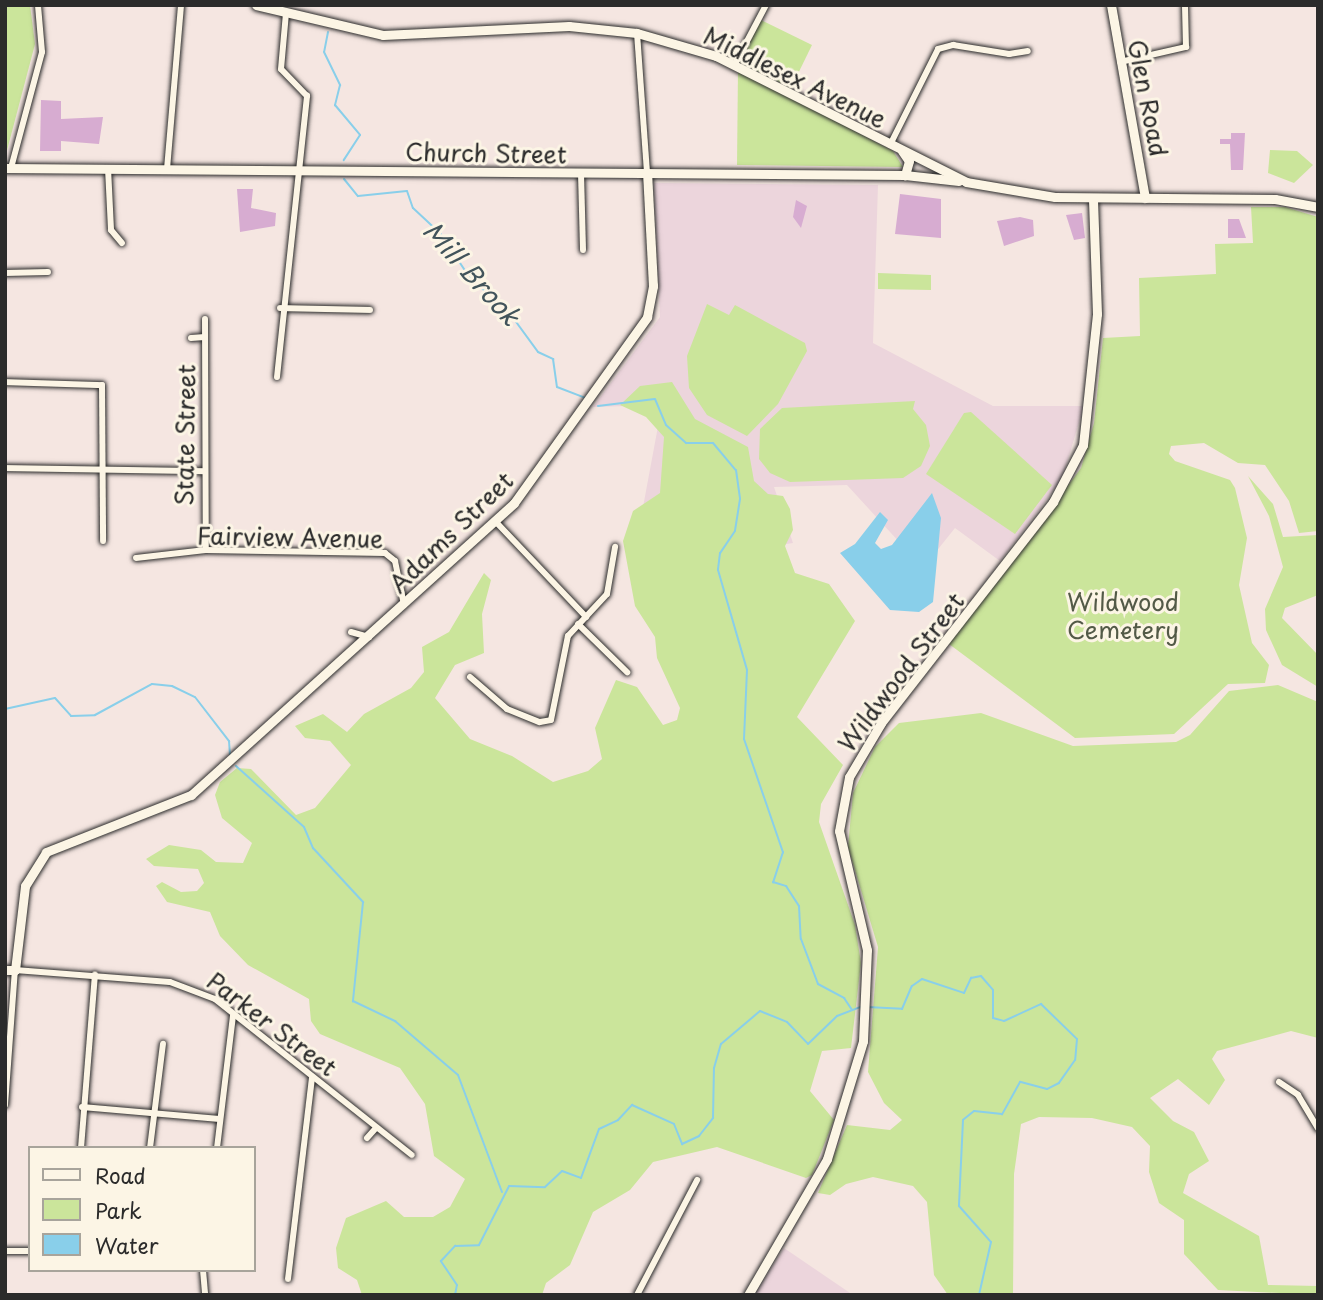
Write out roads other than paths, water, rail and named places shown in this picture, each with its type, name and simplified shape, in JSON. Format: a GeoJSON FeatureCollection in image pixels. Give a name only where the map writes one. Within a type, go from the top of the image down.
{"type":"FeatureCollection","features":[{"type":"Feature","properties":{"kind":"street"},"geometry":{"type":"LineString","coordinates":[[8,168],[42,52],[38,5]]}},
{"type":"Feature","properties":{"kind":"street"},"geometry":{"type":"LineString","coordinates":[[167,169],[181,5]]}},
{"type":"Feature","properties":{"kind":"street","name":"Middlesex Avenue"},"geometry":{"type":"LineString","coordinates":[[256,5],[383,35],[569,26],[637,33],[735,64],[966,182],[1029,194],[1093,198],[1275,199],[1318,208]]}},
{"type":"Feature","properties":{"kind":"street"},"geometry":{"type":"LineString","coordinates":[[735,64],[766,5]]}},
{"type":"Feature","properties":{"kind":"street","name":"Glen Road"},"geometry":{"type":"LineString","coordinates":[[1111,5],[1145,198]]}},
{"type":"Feature","properties":{"kind":"street"},"geometry":{"type":"LineString","coordinates":[[1120,62],[1186,47],[1185,5]]}},
{"type":"Feature","properties":{"kind":"street"},"geometry":{"type":"LineString","coordinates":[[277,377],[280,308],[307,96],[281,69],[286,13]]}},
{"type":"Feature","properties":{"kind":"street","name":"Adams Street"},"geometry":{"type":"LineString","coordinates":[[10,970],[25,886],[39,860],[62,842],[142,818],[191,795],[496,522],[619,362],[647,317],[653,284],[637,33]]}},
{"type":"Feature","properties":{"kind":"street"},"geometry":{"type":"LineString","coordinates":[[890,145],[938,49],[953,45],[1010,54],[1028,51]]}},
{"type":"Feature","properties":{"kind":"street","name":"Middlesex Avenue"},"geometry":{"type":"LineString","coordinates":[[901,150],[909,161],[905,175]]}},
{"type":"Feature","properties":{"kind":"street","name":"Church Street"},"geometry":{"type":"LineString","coordinates":[[8,168],[905,175],[966,182]]}},
{"type":"Feature","properties":{"kind":"street"},"geometry":{"type":"LineString","coordinates":[[108,168],[111,230],[122,243]]}},
{"type":"Feature","properties":{"kind":"street"},"geometry":{"type":"LineString","coordinates":[[581,173],[583,250]]}},
{"type":"Feature","properties":{"kind":"street","name":"Wildwood Street"},"geometry":{"type":"LineString","coordinates":[[748,1295],[828,1159],[867,1014],[869,999],[866,938],[841,844],[843,796],[857,759],[881,723],[1075,467],[1087,426],[1095,361],[1093,198]]}},
{"type":"Feature","properties":{"kind":"street"},"geometry":{"type":"LineString","coordinates":[[5,273],[48,272]]}},
{"type":"Feature","properties":{"kind":"street"},"geometry":{"type":"LineString","coordinates":[[280,308],[370,310]]}},
{"type":"Feature","properties":{"kind":"street","name":"State Street"},"geometry":{"type":"LineString","coordinates":[[205,319],[206,550]]}},
{"type":"Feature","properties":{"kind":"street"},"geometry":{"type":"LineString","coordinates":[[191,338],[205,337]]}},
{"type":"Feature","properties":{"kind":"street"},"geometry":{"type":"LineString","coordinates":[[5,382],[102,385],[103,541]]}},
{"type":"Feature","properties":{"kind":"street"},"geometry":{"type":"LineString","coordinates":[[5,468],[204,471]]}},
{"type":"Feature","properties":{"kind":"street"},"geometry":{"type":"LineString","coordinates":[[496,522],[586,617]]}},
{"type":"Feature","properties":{"kind":"street"},"geometry":{"type":"LineString","coordinates":[[470,677],[501,705],[548,722],[568,638],[607,594],[615,547]]}},
{"type":"Feature","properties":{"kind":"street","name":"Fairview Avenue"},"geometry":{"type":"LineString","coordinates":[[136,558],[206,550],[387,554],[395,561],[404,606]]}},
{"type":"Feature","properties":{"kind":"street"},"geometry":{"type":"LineString","coordinates":[[578,624],[627,672]]}},
{"type":"Feature","properties":{"kind":"street"},"geometry":{"type":"LineString","coordinates":[[351,632],[369,637]]}},
{"type":"Feature","properties":{"kind":"street"},"geometry":{"type":"LineString","coordinates":[[5,1105],[10,970]]}},
{"type":"Feature","properties":{"kind":"street","name":"Parker Street"},"geometry":{"type":"LineString","coordinates":[[10,970],[95,975],[190,986],[233,1015],[412,1155]]}},
{"type":"Feature","properties":{"kind":"street"},"geometry":{"type":"LineString","coordinates":[[81,1146],[82,1107],[95,975]]}},
{"type":"Feature","properties":{"kind":"street"},"geometry":{"type":"LineString","coordinates":[[217,1146],[233,1015]]}},
{"type":"Feature","properties":{"kind":"street"},"geometry":{"type":"LineString","coordinates":[[150,1146],[163,1044]]}},
{"type":"Feature","properties":{"kind":"street"},"geometry":{"type":"LineString","coordinates":[[288,1279],[312,1077]]}},
{"type":"Feature","properties":{"kind":"street"},"geometry":{"type":"LineString","coordinates":[[1279,1082],[1297,1094],[1318,1128]]}},
{"type":"Feature","properties":{"kind":"street"},"geometry":{"type":"LineString","coordinates":[[82,1107],[219,1119]]}},
{"type":"Feature","properties":{"kind":"street"},"geometry":{"type":"LineString","coordinates":[[367,1138],[376,1128]]}},
{"type":"Feature","properties":{"kind":"street"},"geometry":{"type":"LineString","coordinates":[[637,1295],[696,1180]]}},
{"type":"Feature","properties":{"kind":"street"},"geometry":{"type":"LineString","coordinates":[[5,1251],[28,1251]]}},
{"type":"Feature","properties":{"kind":"street"},"geometry":{"type":"LineString","coordinates":[[203,1272],[205,1295]]}},
{"type":"Feature","properties":{"kind":"water"},"geometry":{"type":"Polygon","coordinates":[[[932,493],[941,518],[933,602],[919,612],[890,610],[840,553],[855,544],[880,512],[888,520],[875,543],[881,549],[892,545],[932,493]]]}},
{"type":"Feature","properties":{"kind":"waterway","name":"Mill Brook"},"geometry":{"type":"LineString","coordinates":[[328,32],[324,52],[340,85],[335,105],[360,135],[344,160]]}},
{"type":"Feature","properties":{"kind":"waterway","name":"Mill Brook"},"geometry":{"type":"LineString","coordinates":[[344,179],[358,196],[407,191],[413,208],[440,233],[472,281],[503,304],[538,352],[553,359],[557,387],[586,398]]}},
{"type":"Feature","properties":{"kind":"waterway","name":"Mill Brook"},"geometry":{"type":"LineString","coordinates":[[598,406],[655,399],[666,425],[686,443],[713,443],[736,470],[740,499],[735,531],[720,553],[718,570],[747,670],[744,739],[783,852],[773,882],[786,886],[799,906],[801,939],[818,984],[844,998],[852,1010]]}},
{"type":"Feature","properties":{"kind":"waterway","name":"Mill Brook"},"geometry":{"type":"LineString","coordinates":[[5,709],[55,698],[71,716],[95,715],[152,684],[172,686],[195,697],[229,741],[230,755]]}},
{"type":"Feature","properties":{"kind":"waterway","name":"Mill Brook"},"geometry":{"type":"LineString","coordinates":[[236,766],[304,827],[313,848],[363,902],[353,1001],[395,1021],[458,1075],[502,1192]]}},
{"type":"Feature","properties":{"kind":"waterway"},"geometry":{"type":"LineString","coordinates":[[867,1007],[902,1009],[912,986],[922,979],[964,993],[971,978],[981,976],[993,990],[993,1018],[1004,1021],[1041,1004],[1077,1039],[1075,1060],[1059,1083],[1047,1089],[1020,1082],[1002,1114],[974,1111],[963,1120],[959,1206],[991,1242],[979,1295]]}},
{"type":"Feature","properties":{"kind":"waterway"},"geometry":{"type":"LineString","coordinates":[[455,1295],[457,1285],[441,1261],[455,1246],[479,1245],[509,1186],[545,1187],[562,1171],[581,1178],[599,1129],[618,1120],[632,1105],[674,1124],[682,1144],[699,1136],[713,1118],[714,1068],[721,1044],[760,1011],[787,1022],[808,1044],[837,1016],[861,1007]]}},
{"type":"Feature","properties":{"kind":"waterway"},"geometry":{"type":"LineString","coordinates":[[990,1295],[996,1295]]}},
{"type":"Feature","properties":{"kind":"park label","name":"Wildwood Cemetery"},"geometry":{"type":"Point","coordinates":[1123,616]}}]}
